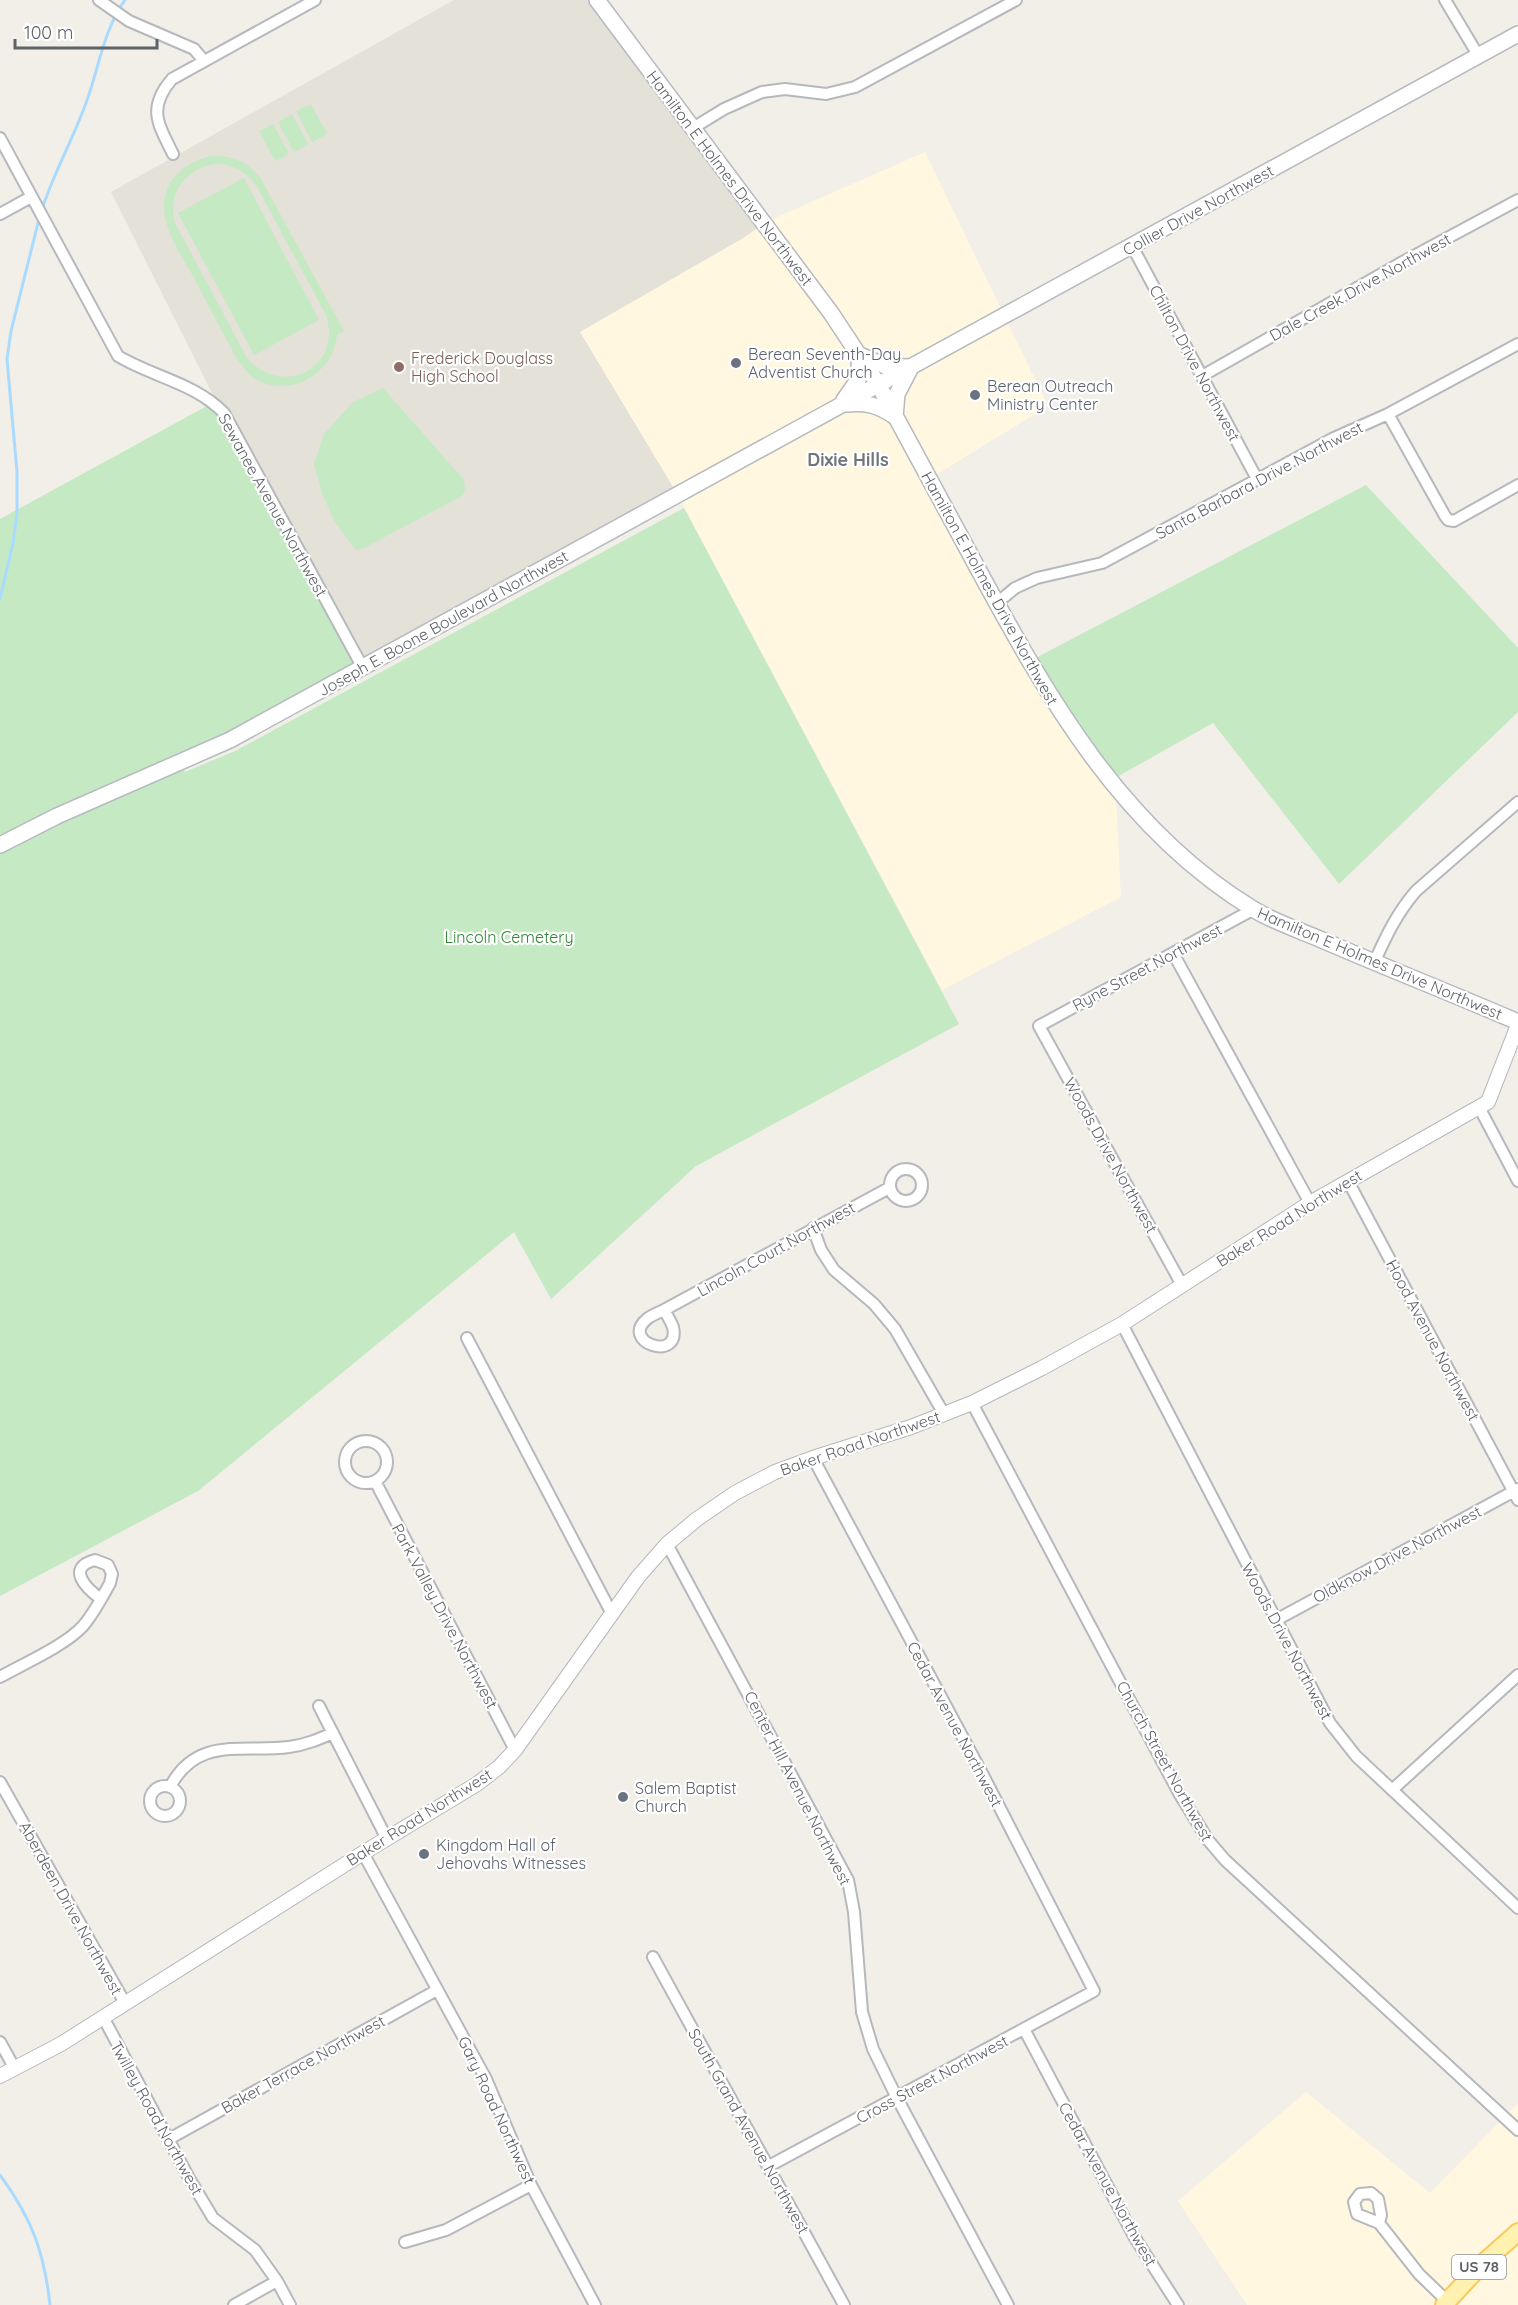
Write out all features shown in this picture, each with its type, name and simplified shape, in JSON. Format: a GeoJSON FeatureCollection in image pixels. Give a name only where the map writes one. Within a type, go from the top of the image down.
{"type":"FeatureCollection","features":[{"type":"Feature","properties":{"kind":"main road","name":"Hamilton E Holmes Drive Northwest"},"geometry":{"type":"LineString","coordinates":[[597,0],[860,355],[1059,711],[1112,784],[1177,850],[1254,909],[1518,1024]]}},
{"type":"Feature","properties":{"kind":"main road","name":"Collier Drive Northwest"},"geometry":{"type":"LineString","coordinates":[[878,384],[1518,34]]}},
{"type":"Feature","properties":{"kind":"main road"},"geometry":{"type":"LineString","coordinates":[[860,355],[885,366],[911,367],[897,394],[896,417],[872,404],[861,402],[841,405],[853,391],[858,380],[860,355]]}},
{"type":"Feature","properties":{"kind":"main road","name":"Joseph E. Boone Boulevard Northwest"},"geometry":{"type":"LineString","coordinates":[[0,845],[57,816],[230,740],[878,384]]}},
{"type":"Feature","properties":{"kind":"main road","name":"US 78"},"geometry":{"type":"LineString","coordinates":[[1446,2303],[1482,2264],[1514,2240]]}},
{"type":"Feature","properties":{"kind":"street"},"geometry":{"type":"LineString","coordinates":[[99,0],[129,21],[194,49],[204,61]]}},
{"type":"Feature","properties":{"kind":"street"},"geometry":{"type":"LineString","coordinates":[[173,154],[158,125],[157,112],[159,99],[172,79],[315,0]]}},
{"type":"Feature","properties":{"kind":"street"},"geometry":{"type":"LineString","coordinates":[[693,128],[724,109],[762,92],[785,89],[826,94],[855,87],[1016,0]]}},
{"type":"Feature","properties":{"kind":"street"},"geometry":{"type":"LineString","coordinates":[[1445,0],[1478,54]]}},
{"type":"Feature","properties":{"kind":"street","name":"Sewanee Avenue Northwest"},"geometry":{"type":"LineString","coordinates":[[0,138],[118,356],[134,366],[198,392],[224,413],[363,668]]}},
{"type":"Feature","properties":{"kind":"street"},"geometry":{"type":"LineString","coordinates":[[0,214],[31,197]]}},
{"type":"Feature","properties":{"kind":"street","name":"Dale Creek Drive Northwest"},"geometry":{"type":"LineString","coordinates":[[1202,376],[1398,264],[1518,200]]}},
{"type":"Feature","properties":{"kind":"street","name":"Chilton Drive Northwest"},"geometry":{"type":"LineString","coordinates":[[1132,246],[1257,478]]}},
{"type":"Feature","properties":{"kind":"street","name":"Santa Barbara Drive Northwest"},"geometry":{"type":"LineString","coordinates":[[997,603],[1015,588],[1037,578],[1102,563],[1257,478],[1334,438],[1388,414],[1518,344]]}},
{"type":"Feature","properties":{"kind":"street"},"geometry":{"type":"LineString","coordinates":[[1388,414],[1444,516],[1449,520],[1454,520],[1518,485]]}},
{"type":"Feature","properties":{"kind":"street"},"geometry":{"type":"LineString","coordinates":[[1374,963],[1394,919],[1410,898],[1518,802]]}},
{"type":"Feature","properties":{"kind":"street","name":"Ryne Street Northwest"},"geometry":{"type":"LineString","coordinates":[[1039,1026],[1254,909]]}},
{"type":"Feature","properties":{"kind":"street"},"geometry":{"type":"LineString","coordinates":[[1173,953],[1310,1203]]}},
{"type":"Feature","properties":{"kind":"street","name":"Baker Road Northwest"},"geometry":{"type":"LineString","coordinates":[[0,2076],[61,2044],[363,1853],[477,1784],[500,1767],[515,1750],[638,1576],[667,1544],[697,1519],[735,1493],[775,1472],[911,1427],[972,1403],[1122,1324],[1310,1203],[1488,1102],[1518,1024]]}},
{"type":"Feature","properties":{"kind":"street","name":"Woods Drive Northwest"},"geometry":{"type":"LineString","coordinates":[[1039,1026],[1182,1285]]}},
{"type":"Feature","properties":{"kind":"street"},"geometry":{"type":"LineString","coordinates":[[1479,1107],[1518,1181]]}},
{"type":"Feature","properties":{"kind":"street","name":"Hood Avenue Northwest"},"geometry":{"type":"LineString","coordinates":[[1348,1181],[1516,1493]]}},
{"type":"Feature","properties":{"kind":"street","name":"Lincoln Court Northwest"},"geometry":{"type":"LineString","coordinates":[[664,1310],[889,1188]]}},
{"type":"Feature","properties":{"kind":"street"},"geometry":{"type":"LineString","coordinates":[[813,1228],[821,1250],[834,1270],[874,1304],[895,1329],[944,1414]]}},
{"type":"Feature","properties":{"kind":"street","name":"Woods Drive Northwest"},"geometry":{"type":"LineString","coordinates":[[1122,1324],[1330,1723],[1356,1756],[1518,1908]]}},
{"type":"Feature","properties":{"kind":"street"},"geometry":{"type":"LineString","coordinates":[[467,1338],[612,1614]]}},
{"type":"Feature","properties":{"kind":"street","name":"Church Street Northwest"},"geometry":{"type":"LineString","coordinates":[[972,1403],[1179,1793],[1208,1840],[1225,1860],[1518,2130]]}},
{"type":"Feature","properties":{"kind":"street"},"geometry":{"type":"LineString","coordinates":[[361,1441],[375,1442],[385,1451],[387,1465],[385,1472],[375,1481],[361,1483],[349,1475],[346,1469],[346,1455],[354,1444],[361,1441]]}},
{"type":"Feature","properties":{"kind":"street","name":"Cedar Avenue Northwest"},"geometry":{"type":"LineString","coordinates":[[813,1458],[984,1777],[1094,1991]]}},
{"type":"Feature","properties":{"kind":"street","name":"Park Valley Drive Northwest"},"geometry":{"type":"LineString","coordinates":[[375,1481],[515,1750]]}},
{"type":"Feature","properties":{"kind":"street","name":"Oldknow Drive Northwest"},"geometry":{"type":"LineString","coordinates":[[1276,1620],[1516,1493]]}},
{"type":"Feature","properties":{"kind":"street","name":"Center Hill Avenue Northwest"},"geometry":{"type":"LineString","coordinates":[[667,1544],[848,1880],[854,1912],[862,2012],[873,2049],[1008,2305]]}},
{"type":"Feature","properties":{"kind":"street"},"geometry":{"type":"LineString","coordinates":[[0,1677],[72,1636],[82,1627],[101,1599]]}},
{"type":"Feature","properties":{"kind":"street"},"geometry":{"type":"LineString","coordinates":[[1392,1790],[1518,1675]]}},
{"type":"Feature","properties":{"kind":"street"},"geometry":{"type":"LineString","coordinates":[[319,1706],[387,1839]]}},
{"type":"Feature","properties":{"kind":"street"},"geometry":{"type":"LineString","coordinates":[[170,1787],[175,1776],[184,1767],[214,1751],[236,1747],[267,1749],[290,1747],[312,1742],[333,1733]]}},
{"type":"Feature","properties":{"kind":"street","name":"Aberdeen Drive Northwest"},"geometry":{"type":"LineString","coordinates":[[0,1782],[125,2003]]}},
{"type":"Feature","properties":{"kind":"street","name":"Gary Road Northwest"},"geometry":{"type":"LineString","coordinates":[[363,1853],[486,2079],[531,2185],[595,2305]]}},
{"type":"Feature","properties":{"kind":"street","name":"South Grand Avenue Northwest"},"geometry":{"type":"LineString","coordinates":[[653,1957],[844,2305]]}},
{"type":"Feature","properties":{"kind":"street","name":"Baker Terrace Northwest"},"geometry":{"type":"LineString","coordinates":[[169,2139],[437,1990]]}},
{"type":"Feature","properties":{"kind":"street","name":"Cross Street Northwest"},"geometry":{"type":"LineString","coordinates":[[769,2166],[1094,1991]]}},
{"type":"Feature","properties":{"kind":"street","name":"Twilley Road Northwest"},"geometry":{"type":"LineString","coordinates":[[103,2017],[189,2178],[213,2218],[255,2250],[277,2281]]}},
{"type":"Feature","properties":{"kind":"street","name":"Cedar Avenue Northwest"},"geometry":{"type":"LineString","coordinates":[[1024,2030],[1135,2238],[1178,2305]]}},
{"type":"Feature","properties":{"kind":"street"},"geometry":{"type":"LineString","coordinates":[[0,2042],[15,2069]]}},
{"type":"Feature","properties":{"kind":"street"},"geometry":{"type":"LineString","coordinates":[[405,2242],[446,2230],[531,2185]]}},
{"type":"Feature","properties":{"kind":"street"},"geometry":{"type":"LineString","coordinates":[[1379,2223],[1419,2274],[1446,2303]]}},
{"type":"Feature","properties":{"kind":"street"},"geometry":{"type":"LineString","coordinates":[[234,2305],[277,2281],[290,2305]]}},
{"type":"Feature","properties":{"kind":"shaded area","name":"Frederick Douglass High School"},"geometry":{"type":"Polygon","coordinates":[[[454,0],[596,0],[768,221],[743,238],[580,332],[676,492],[357,664],[216,401],[111,192],[454,0]]]}},
{"type":"Feature","properties":{"kind":"shaded area"},"geometry":{"type":"Polygon","coordinates":[[[925,152],[1048,406],[926,481],[1026,663],[1115,778],[1121,897],[942,990],[676,492],[579,332],[743,238],[768,221],[925,152]]]}},
{"type":"Feature","properties":{"kind":"shaded area"},"geometry":{"type":"Polygon","coordinates":[[[1306,2092],[1430,2193],[1518,2103],[1518,2305],[1247,2305],[1178,2201],[1306,2092]]]}},
{"type":"Feature","properties":{"kind":"green space"},"geometry":{"type":"Polygon","coordinates":[[[311,104],[327,134],[312,142],[296,111],[311,104]]]}},
{"type":"Feature","properties":{"kind":"green space"},"geometry":{"type":"Polygon","coordinates":[[[292,114],[308,144],[294,152],[278,122],[292,114]]]}},
{"type":"Feature","properties":{"kind":"green space"},"geometry":{"type":"Polygon","coordinates":[[[273,124],[289,154],[275,161],[259,131],[273,124]]]}},
{"type":"Feature","properties":{"kind":"green space"},"geometry":{"type":"Polygon","coordinates":[[[219,156],[238,160],[260,177],[344,331],[337,335],[328,361],[318,372],[307,379],[281,386],[267,384],[249,373],[236,357],[169,231],[165,218],[166,192],[181,170],[205,158],[219,156]],[[215,164],[195,171],[181,184],[174,200],[174,221],[247,358],[262,370],[277,376],[293,376],[307,371],[318,362],[326,349],[329,333],[326,315],[256,185],[238,169],[215,164]]]}},
{"type":"Feature","properties":{"kind":"green space"},"geometry":{"type":"Polygon","coordinates":[[[244,178],[319,320],[254,355],[178,213],[244,178]]]}},
{"type":"Feature","properties":{"kind":"green space"},"geometry":{"type":"Polygon","coordinates":[[[383,388],[464,480],[465,490],[462,496],[362,549],[356,550],[335,522],[322,494],[314,464],[324,434],[353,402],[383,388]]]}},
{"type":"Feature","properties":{"kind":"green space","name":"Lincoln Cemetery"},"geometry":{"type":"Polygon","coordinates":[[[216,401],[357,664],[227,735],[182,755],[185,772],[235,751],[684,508],[959,1024],[696,1166],[551,1299],[514,1232],[198,1491],[0,1596],[0,519],[216,401]]]}},
{"type":"Feature","properties":{"kind":"green space"},"geometry":{"type":"Polygon","coordinates":[[[1366,485],[1518,648],[1518,712],[1339,884],[1213,723],[1115,778],[1026,663],[1366,485]]]}},
{"type":"Feature","properties":{"kind":"waterway"},"geometry":{"type":"LineString","coordinates":[[42,209],[91,90],[111,24],[125,0]]}},
{"type":"Feature","properties":{"kind":"waterway"},"geometry":{"type":"LineString","coordinates":[[0,599],[17,514],[17,472],[7,359],[11,331],[39,219]]}},
{"type":"Feature","properties":{"kind":"waterway"},"geometry":{"type":"LineString","coordinates":[[0,2175],[20,2206],[35,2236],[44,2268],[50,2305]]}},
{"type":"Feature","properties":{"kind":"place","name":"Berean Seventh-Day Adventist Church"},"geometry":{"type":"Point","coordinates":[736,363]}},
{"type":"Feature","properties":{"kind":"place","name":"Frederick Douglass High School"},"geometry":{"type":"Point","coordinates":[399,367]}},
{"type":"Feature","properties":{"kind":"place","name":"Berean Outreach Ministry Center"},"geometry":{"type":"Point","coordinates":[975,395]}},
{"type":"Feature","properties":{"kind":"place","name":"Salem Baptist Church"},"geometry":{"type":"Point","coordinates":[623,1797]}},
{"type":"Feature","properties":{"kind":"place","name":"Kingdom Hall of Jehovahs Witnesses"},"geometry":{"type":"Point","coordinates":[424,1854]}},
{"type":"Feature","properties":{"kind":"district","name":"Dixie Hills"},"geometry":{"type":"Point","coordinates":[848,460]}}]}
